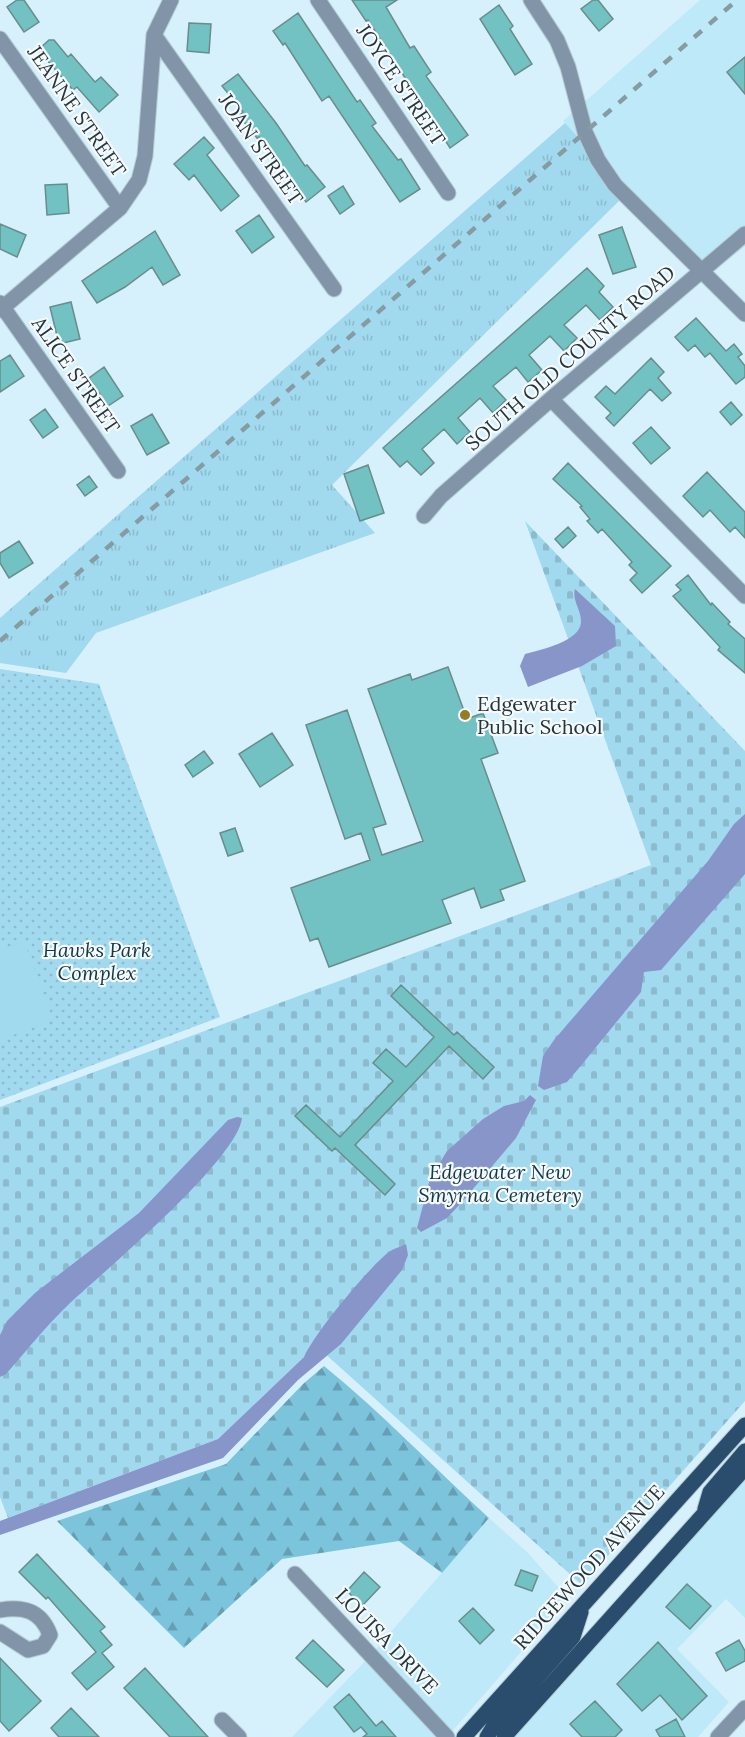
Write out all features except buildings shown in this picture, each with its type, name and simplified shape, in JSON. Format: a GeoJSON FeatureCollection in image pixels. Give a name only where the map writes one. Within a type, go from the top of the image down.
{"type":"FeatureCollection","features":[{"type":"Feature","properties":{"kind":"main road","name":"RIDGEWOOD AVENUE"},"geometry":{"type":"LineString","coordinates":[[464,1737],[745,1425]]}},
{"type":"Feature","properties":{"kind":"main road"},"geometry":{"type":"LineString","coordinates":[[703,1515],[710,1492],[745,1451]]}},
{"type":"Feature","properties":{"kind":"main road"},"geometry":{"type":"LineString","coordinates":[[504,1737],[745,1468]]}},
{"type":"Feature","properties":{"kind":"main road"},"geometry":{"type":"LineString","coordinates":[[487,1737],[493,1726],[573,1637],[582,1606]]}},
{"type":"Feature","properties":{"kind":"street"},"geometry":{"type":"LineString","coordinates":[[1,307],[120,208],[139,180],[145,156],[154,35],[171,0]]}},
{"type":"Feature","properties":{"kind":"street","name":"JOYCE STREET"},"geometry":{"type":"LineString","coordinates":[[318,0],[448,193]]}},
{"type":"Feature","properties":{"kind":"street"},"geometry":{"type":"LineString","coordinates":[[531,0],[544,18],[564,58],[585,132],[598,160],[615,185],[745,314]]}},
{"type":"Feature","properties":{"kind":"street","name":"JOAN STREET"},"geometry":{"type":"LineString","coordinates":[[154,35],[334,288]]}},
{"type":"Feature","properties":{"kind":"street","name":"JEANNE STREET"},"geometry":{"type":"LineString","coordinates":[[0,39],[120,208]]}},
{"type":"Feature","properties":{"kind":"street","name":"SOUTH OLD COUNTY ROAD"},"geometry":{"type":"LineString","coordinates":[[424,516],[441,496],[551,399],[745,234]]}},
{"type":"Feature","properties":{"kind":"street","name":"ALICE STREET"},"geometry":{"type":"LineString","coordinates":[[1,307],[118,471]]}},
{"type":"Feature","properties":{"kind":"street"},"geometry":{"type":"LineString","coordinates":[[551,399],[745,596]]}},
{"type":"Feature","properties":{"kind":"street","name":"LOUISA DRIVE"},"geometry":{"type":"LineString","coordinates":[[295,1574],[447,1737]]}},
{"type":"Feature","properties":{"kind":"street"},"geometry":{"type":"LineString","coordinates":[[0,1610],[18,1607],[28,1610],[43,1621],[50,1635],[43,1646],[28,1650],[0,1632]]}},
{"type":"Feature","properties":{"kind":"street"},"geometry":{"type":"LineString","coordinates":[[718,1737],[745,1708]]}},
{"type":"Feature","properties":{"kind":"street"},"geometry":{"type":"LineString","coordinates":[[222,1720],[239,1737]]}},
{"type":"Feature","properties":{"kind":"shaded area"},"geometry":{"type":"Polygon","coordinates":[[[700,0],[745,0],[745,246],[706,278],[563,121],[700,0]]]}},
{"type":"Feature","properties":{"kind":"shaded area"},"geometry":{"type":"Polygon","coordinates":[[[575,589],[615,626],[616,646],[582,666],[528,687],[520,666],[525,654],[559,644],[575,634],[579,628],[581,617],[575,589]]]}},
{"type":"Feature","properties":{"kind":"shaded area"},"geometry":{"type":"Polygon","coordinates":[[[745,814],[745,874],[661,970],[644,972],[641,992],[567,1082],[544,1090],[538,1086],[543,1056],[554,1040],[708,861],[734,824],[745,814]]]}},
{"type":"Feature","properties":{"kind":"shaded area"},"geometry":{"type":"Polygon","coordinates":[[[530,1095],[536,1100],[516,1138],[447,1218],[421,1232],[417,1228],[430,1179],[447,1151],[483,1119],[504,1106],[524,1101],[530,1095]]]}},
{"type":"Feature","properties":{"kind":"shaded area"},"geometry":{"type":"Polygon","coordinates":[[[242,1118],[235,1137],[195,1186],[168,1214],[70,1303],[6,1374],[0,1377],[0,1335],[7,1321],[35,1293],[139,1213],[228,1120],[242,1118]]]}},
{"type":"Feature","properties":{"kind":"shaded area"},"geometry":{"type":"Polygon","coordinates":[[[406,1244],[408,1255],[402,1270],[341,1344],[298,1380],[223,1458],[0,1535],[0,1521],[218,1439],[304,1357],[330,1318],[369,1271],[393,1249],[406,1244]]]}},
{"type":"Feature","properties":{"kind":"shaded area"},"geometry":{"type":"Polygon","coordinates":[[[745,1479],[745,1618],[726,1599],[677,1649],[729,1702],[698,1737],[514,1737],[706,1523],[709,1523],[710,1518],[745,1479]]]}},
{"type":"Feature","properties":{"kind":"shaded area"},"geometry":{"type":"Polygon","coordinates":[[[489,1518],[527,1552],[568,1598],[447,1737],[292,1737],[371,1655],[489,1518]]]}},
{"type":"Feature","properties":{"kind":"green space"},"geometry":{"type":"Polygon","coordinates":[[[565,123],[628,192],[332,485],[375,533],[96,633],[66,673],[0,663],[0,618],[565,123]]]}},
{"type":"Feature","properties":{"kind":"green space","name":"Edgewater New Smyrna Cemetery"},"geometry":{"type":"Polygon","coordinates":[[[525,521],[745,751],[745,1401],[582,1585],[312,1342],[304,1357],[218,1439],[8,1518],[0,1497],[0,1107],[651,865],[525,521]]]}},
{"type":"Feature","properties":{"kind":"green space","name":"Hawks Park Complex"},"geometry":{"type":"Polygon","coordinates":[[[0,669],[99,684],[220,1017],[0,1100],[0,669]]]}},
{"type":"Feature","properties":{"kind":"green space"},"geometry":{"type":"Polygon","coordinates":[[[24,941],[53,1020],[0,1040],[0,950],[24,941]]]}},
{"type":"Feature","properties":{"kind":"green space"},"geometry":{"type":"Polygon","coordinates":[[[324,1366],[489,1518],[442,1573],[399,1541],[282,1559],[184,1648],[57,1521],[226,1464],[303,1384],[324,1366]]]}},
{"type":"Feature","properties":{"kind":"railway"},"geometry":{"type":"LineString","coordinates":[[0,641],[737,0]]}},
{"type":"Feature","properties":{"kind":"place","name":"Edgewater Public School"},"geometry":{"type":"Point","coordinates":[465,715]}}]}
